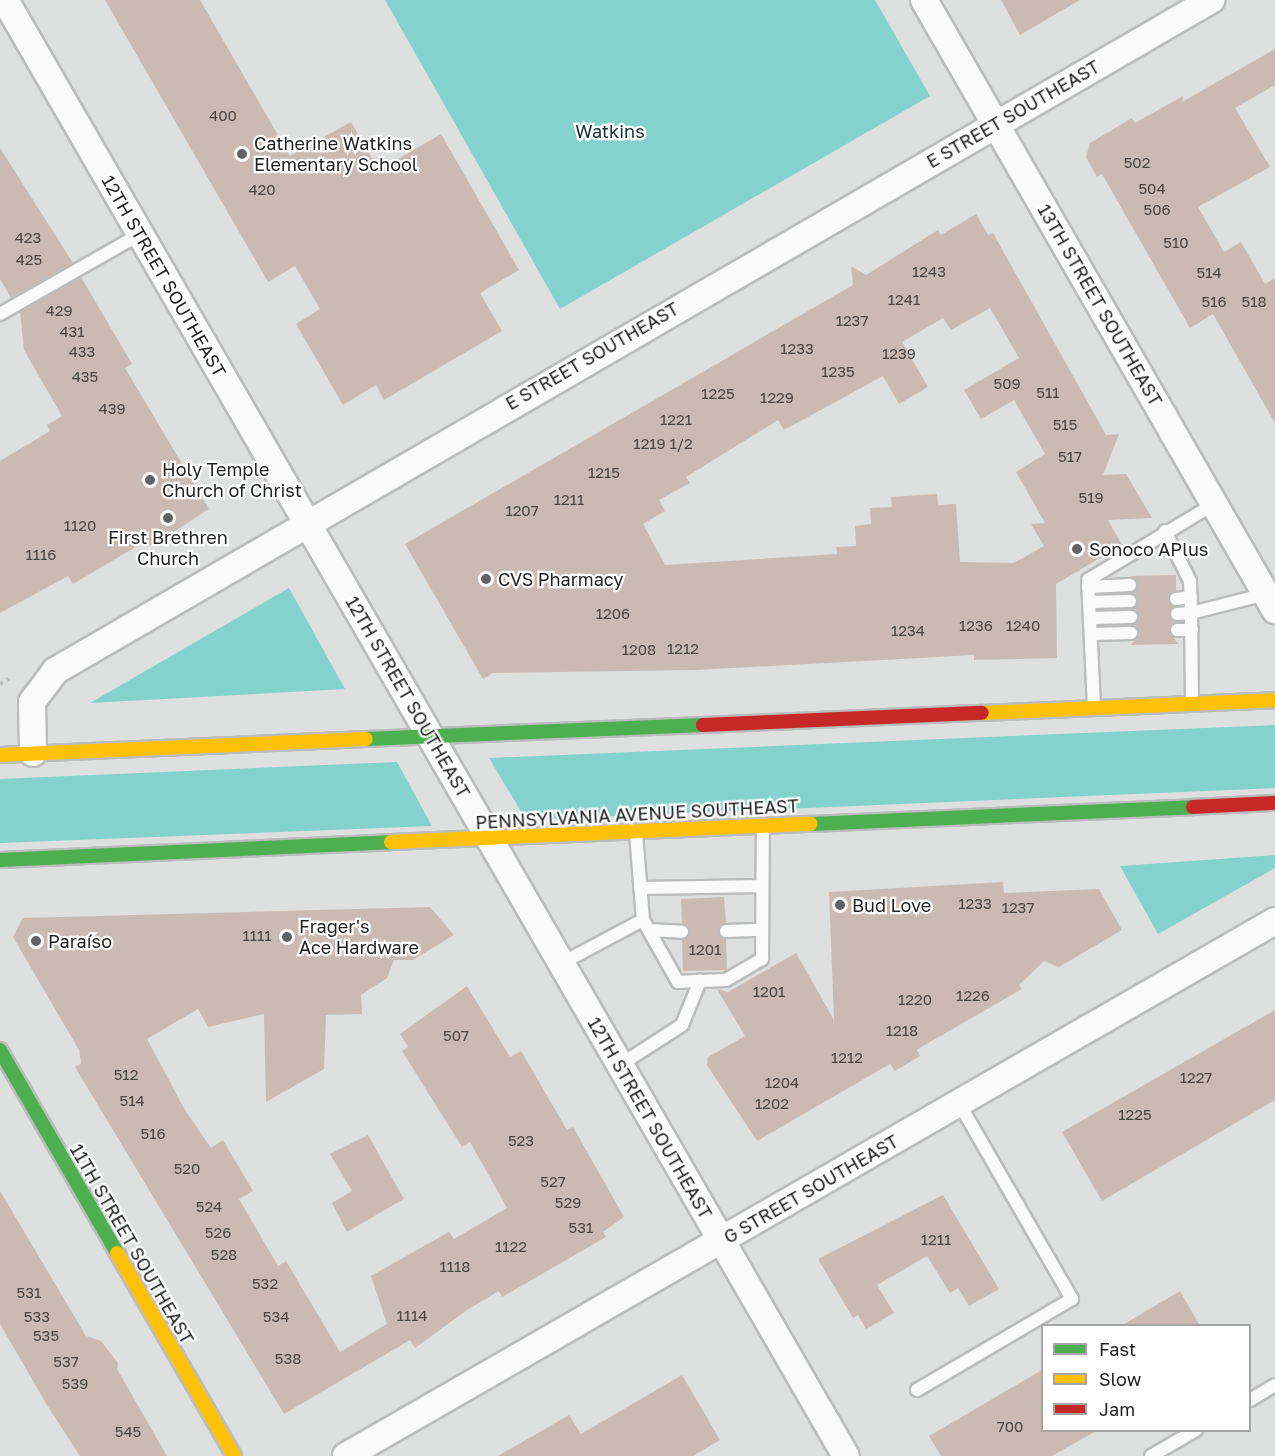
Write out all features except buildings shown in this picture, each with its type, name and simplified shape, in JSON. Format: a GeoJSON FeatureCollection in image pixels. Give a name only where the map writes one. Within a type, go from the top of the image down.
{"type":"FeatureCollection","features":[{"type":"Feature","properties":{"kind":"main road"},"geometry":{"type":"LineString","coordinates":[[0,755],[1275,700]]}},
{"type":"Feature","properties":{"kind":"main road","name":"PENNSYLVANIA AVENUE SOUTHEAST"},"geometry":{"type":"LineString","coordinates":[[0,860],[1275,803]]}},
{"type":"Feature","properties":{"kind":"main road","name":"11TH STREET SOUTHEAST"},"geometry":{"type":"LineString","coordinates":[[0,1050],[234,1456]]}},
{"type":"Feature","properties":{"kind":"street","name":"12TH STREET SOUTHEAST"},"geometry":{"type":"LineString","coordinates":[[5,0],[846,1456]]}},
{"type":"Feature","properties":{"kind":"street","name":"13TH STREET SOUTHEAST"},"geometry":{"type":"LineString","coordinates":[[924,0],[1270,602]]}},
{"type":"Feature","properties":{"kind":"street","name":"E STREET SOUTHEAST"},"geometry":{"type":"LineString","coordinates":[[33,753],[32,702],[55,671],[1211,0]]}},
{"type":"Feature","properties":{"kind":"street","name":"G STREET SOUTHEAST"},"geometry":{"type":"LineString","coordinates":[[346,1456],[1275,921]]}},
{"type":"Feature","properties":{"kind":"lane"},"geometry":{"type":"LineString","coordinates":[[0,314],[140,234]]}},
{"type":"Feature","properties":{"kind":"lane"},"geometry":{"type":"LineString","coordinates":[[1095,708],[1088,580],[1165,531],[1214,504]]}},
{"type":"Feature","properties":{"kind":"lane"},"geometry":{"type":"LineString","coordinates":[[1165,531],[1190,581],[1192,703]]}},
{"type":"Feature","properties":{"kind":"lane"},"geometry":{"type":"LineString","coordinates":[[1176,581],[1190,581]]}},
{"type":"Feature","properties":{"kind":"lane"},"geometry":{"type":"LineString","coordinates":[[1088,587],[1130,585]]}},
{"type":"Feature","properties":{"kind":"lane"},"geometry":{"type":"LineString","coordinates":[[1176,598],[1191,597]]}},
{"type":"Feature","properties":{"kind":"lane"},"geometry":{"type":"LineString","coordinates":[[1089,602],[1130,601]]}},
{"type":"Feature","properties":{"kind":"lane"},"geometry":{"type":"LineString","coordinates":[[1177,614],[1270,602]]}},
{"type":"Feature","properties":{"kind":"lane"},"geometry":{"type":"LineString","coordinates":[[1090,618],[1131,617]]}},
{"type":"Feature","properties":{"kind":"lane"},"geometry":{"type":"LineString","coordinates":[[1177,630],[1192,630]]}},
{"type":"Feature","properties":{"kind":"lane"},"geometry":{"type":"LineString","coordinates":[[1091,634],[1131,633]]}},
{"type":"Feature","properties":{"kind":"lane"},"geometry":{"type":"LineString","coordinates":[[636,832],[640,888],[646,925],[678,982],[726,980],[762,959],[763,827]]}},
{"type":"Feature","properties":{"kind":"lane"},"geometry":{"type":"LineString","coordinates":[[640,888],[762,886]]}},
{"type":"Feature","properties":{"kind":"lane"},"geometry":{"type":"LineString","coordinates":[[561,963],[646,925],[682,932]]}},
{"type":"Feature","properties":{"kind":"lane"},"geometry":{"type":"LineString","coordinates":[[726,931],[762,930]]}},
{"type":"Feature","properties":{"kind":"lane"},"geometry":{"type":"LineString","coordinates":[[620,1065],[682,1025],[700,981]]}},
{"type":"Feature","properties":{"kind":"lane"},"geometry":{"type":"LineString","coordinates":[[917,1390],[1072,1299],[959,1103]]}},
{"type":"Feature","properties":{"kind":"lane"},"geometry":{"type":"LineString","coordinates":[[1251,1399],[1275,1385]]}},
{"type":"Feature","properties":{"kind":"lane"},"geometry":{"type":"LineString","coordinates":[[1151,1456],[1194,1432]]}},
{"type":"Feature","properties":{"kind":"green space","name":"Watkins"},"geometry":{"type":"Polygon","coordinates":[[[385,0],[875,0],[930,96],[560,309],[385,0]]]}},
{"type":"Feature","properties":{"kind":"green space"},"geometry":{"type":"Polygon","coordinates":[[[289,588],[345,689],[90,703],[289,588]]]}},
{"type":"Feature","properties":{"kind":"green space"},"geometry":{"type":"Polygon","coordinates":[[[1275,725],[1275,788],[526,820],[489,758],[1275,725]]]}},
{"type":"Feature","properties":{"kind":"green space"},"geometry":{"type":"Polygon","coordinates":[[[397,762],[432,826],[0,843],[0,779],[397,762]]]}},
{"type":"Feature","properties":{"kind":"green space"},"geometry":{"type":"Polygon","coordinates":[[[1275,855],[1275,868],[1158,934],[1120,866],[1275,855]]]}},
{"type":"Feature","properties":{"kind":"traffic: fast"},"geometry":{"type":"LineString","coordinates":[[366,739],[703,725]]}},
{"type":"Feature","properties":{"kind":"traffic: fast"},"geometry":{"type":"LineString","coordinates":[[811,824],[1193,807]]}},
{"type":"Feature","properties":{"kind":"traffic: fast"},"geometry":{"type":"LineString","coordinates":[[0,860],[391,842]]}},
{"type":"Feature","properties":{"kind":"traffic: fast"},"geometry":{"type":"LineString","coordinates":[[0,1050],[117,1253]]}},
{"type":"Feature","properties":{"kind":"traffic: slow"},"geometry":{"type":"LineString","coordinates":[[982,713],[1275,700]]}},
{"type":"Feature","properties":{"kind":"traffic: slow"},"geometry":{"type":"LineString","coordinates":[[0,755],[366,739]]}},
{"type":"Feature","properties":{"kind":"traffic: slow"},"geometry":{"type":"LineString","coordinates":[[391,842],[811,824]]}},
{"type":"Feature","properties":{"kind":"traffic: slow"},"geometry":{"type":"LineString","coordinates":[[117,1253],[234,1456]]}},
{"type":"Feature","properties":{"kind":"traffic: jam"},"geometry":{"type":"LineString","coordinates":[[703,725],[982,713]]}},
{"type":"Feature","properties":{"kind":"traffic: jam"},"geometry":{"type":"LineString","coordinates":[[1193,807],[1275,803]]}},
{"type":"Feature","properties":{"kind":"place","name":"Catherine Watkins Elementary School"},"geometry":{"type":"Point","coordinates":[242,154]}},
{"type":"Feature","properties":{"kind":"place","name":"Holy Temple Church of Christ"},"geometry":{"type":"Point","coordinates":[150,480]}},
{"type":"Feature","properties":{"kind":"place","name":"First Brethren Church"},"geometry":{"type":"Point","coordinates":[168,518]}},
{"type":"Feature","properties":{"kind":"place","name":"Sonoco APlus"},"geometry":{"type":"Point","coordinates":[1077,549]}},
{"type":"Feature","properties":{"kind":"place","name":"CVS Pharmacy"},"geometry":{"type":"Point","coordinates":[486,579]}},
{"type":"Feature","properties":{"kind":"place","name":"Bud Love"},"geometry":{"type":"Point","coordinates":[840,905]}},
{"type":"Feature","properties":{"kind":"place","name":"Frager's Ace Hardware"},"geometry":{"type":"Point","coordinates":[287,937]}},
{"type":"Feature","properties":{"kind":"place","name":"Paraíso"},"geometry":{"type":"Point","coordinates":[36,941]}}]}
